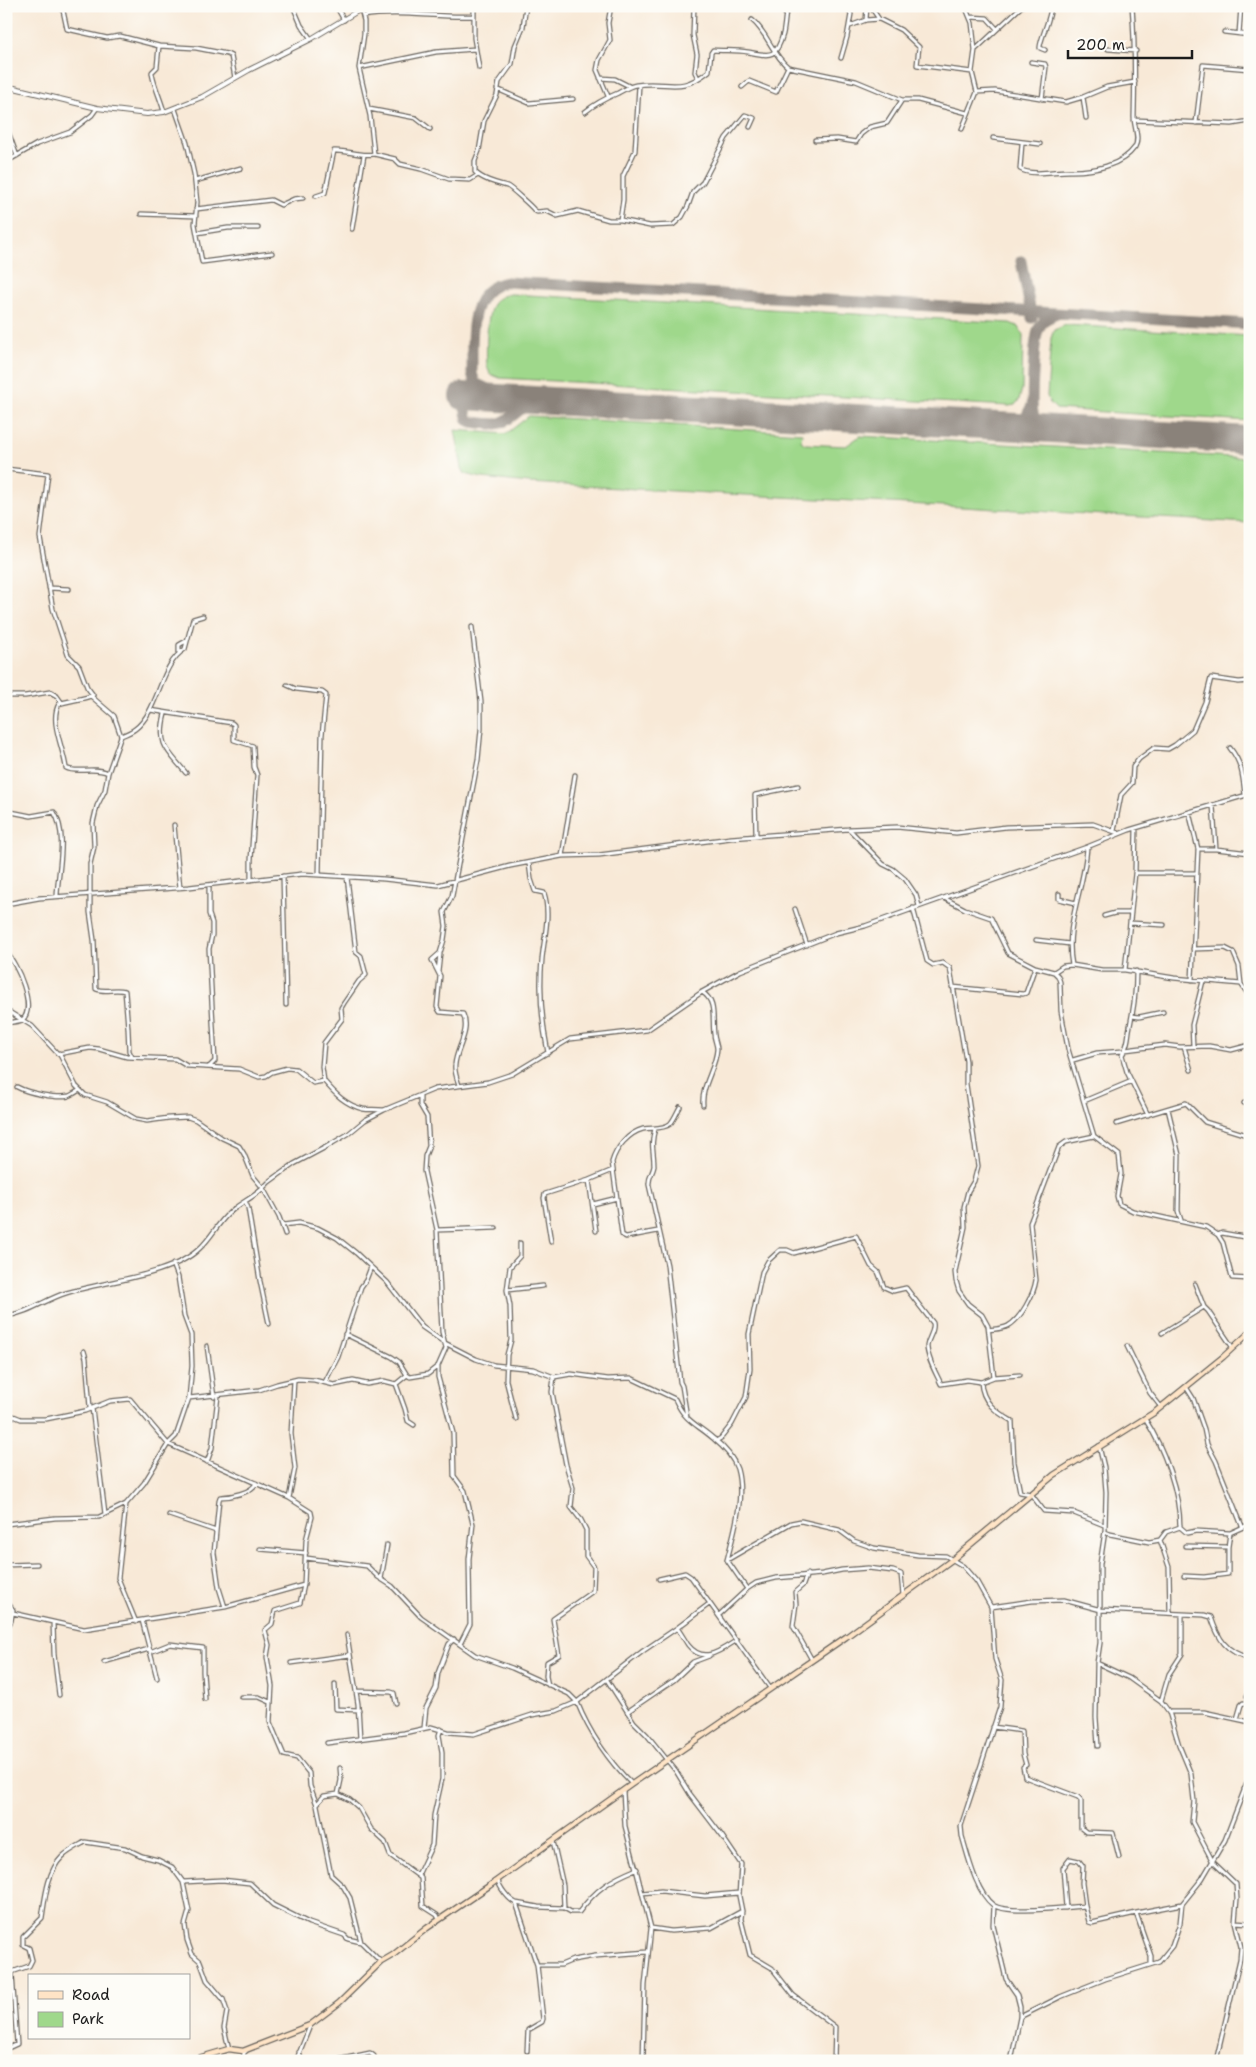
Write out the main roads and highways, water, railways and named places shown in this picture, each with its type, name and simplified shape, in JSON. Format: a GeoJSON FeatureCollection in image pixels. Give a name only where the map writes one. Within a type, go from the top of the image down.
{"type":"FeatureCollection","features":[{"type":"Feature","properties":{"kind":"main road"},"geometry":{"type":"LineString","coordinates":[[188,2061],[229,2049],[243,2051],[310,2025],[339,2003],[381,1962],[439,1919],[498,1880],[953,1559],[1054,1475],[1161,1408],[1250,1332]]}}]}
